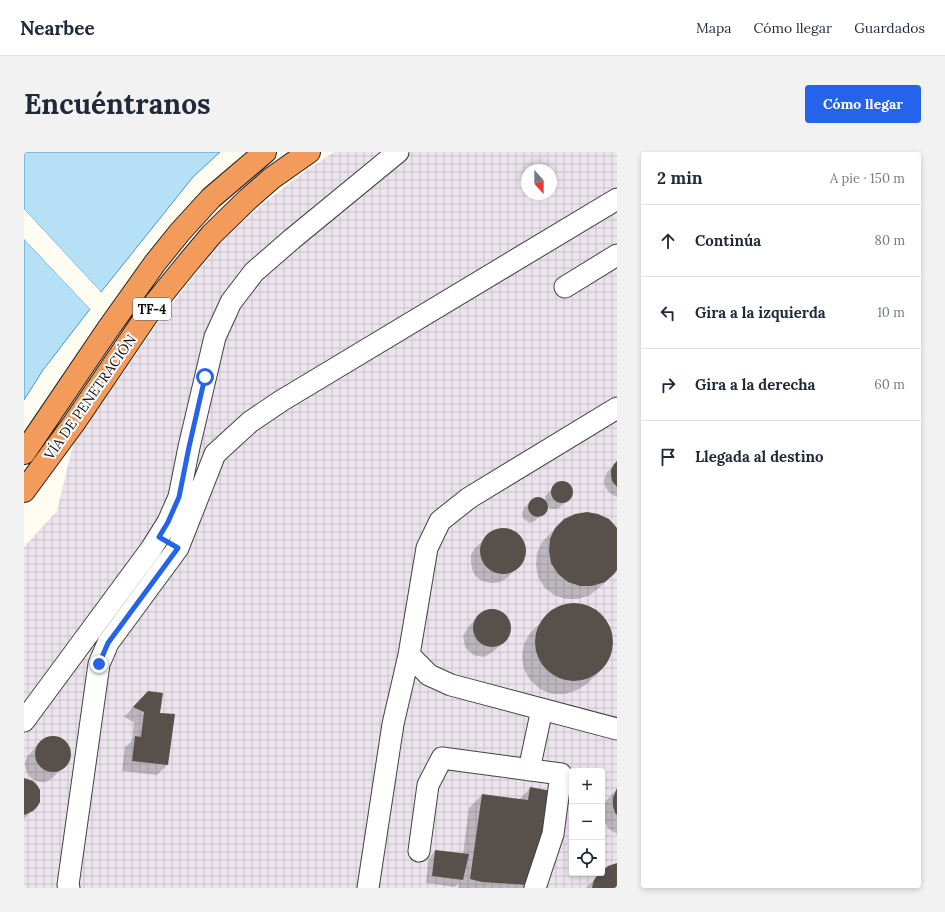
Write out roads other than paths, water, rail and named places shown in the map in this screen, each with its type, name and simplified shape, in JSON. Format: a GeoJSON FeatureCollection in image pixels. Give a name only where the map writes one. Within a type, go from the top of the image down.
{"type":"FeatureCollection","features":[{"type":"Feature","properties":{"kind":"highway","name":"VÍA DE PENETRACIÓN"},"geometry":{"type":"LineString","coordinates":[[24,453],[155,263],[180,232],[211,198],[265,152]]}},
{"type":"Feature","properties":{"kind":"highway","name":"VÍA DE PENETRACIÓN"},"geometry":{"type":"LineString","coordinates":[[24,491],[78,416],[156,302],[203,244],[227,219],[272,178],[309,152]]}},
{"type":"Feature","properties":{"kind":"highway"},"geometry":{"type":"LineString","coordinates":[[24,510],[39,471]]}},
{"type":"Feature","properties":{"kind":"lane"},"geometry":{"type":"LineString","coordinates":[[24,722],[151,549],[168,522],[179,497],[189,447],[215,338],[231,302],[254,272],[398,152]]}},
{"type":"Feature","properties":{"kind":"lane"},"geometry":{"type":"LineString","coordinates":[[69,888],[68,885],[99,664],[108,643],[178,548],[216,454],[250,422],[281,401],[617,199]]}},
{"type":"Feature","properties":{"kind":"lane"},"geometry":{"type":"LineString","coordinates":[[564,287],[617,255]]}},
{"type":"Feature","properties":{"kind":"lane"},"geometry":{"type":"LineString","coordinates":[[368,888],[393,724],[409,655],[427,548],[440,521],[469,498],[617,408]]}},
{"type":"Feature","properties":{"kind":"lane"},"geometry":{"type":"LineString","coordinates":[[159,537],[178,548]]}},
{"type":"Feature","properties":{"kind":"lane"},"geometry":{"type":"LineString","coordinates":[[409,655],[429,675],[451,685],[617,730]]}},
{"type":"Feature","properties":{"kind":"lane"},"geometry":{"type":"LineString","coordinates":[[529,770],[542,709]]}},
{"type":"Feature","properties":{"kind":"lane"},"geometry":{"type":"LineString","coordinates":[[419,851],[428,785],[442,758],[560,774],[553,834],[535,888]]}},
{"type":"Feature","properties":{"kind":"water"},"geometry":{"type":"Polygon","coordinates":[[[24,152],[220,152],[193,177],[101,292],[24,209],[24,152]]]}},
{"type":"Feature","properties":{"kind":"water"},"geometry":{"type":"Polygon","coordinates":[[[24,239],[90,309],[43,370],[24,400],[24,239]]]}}]}
